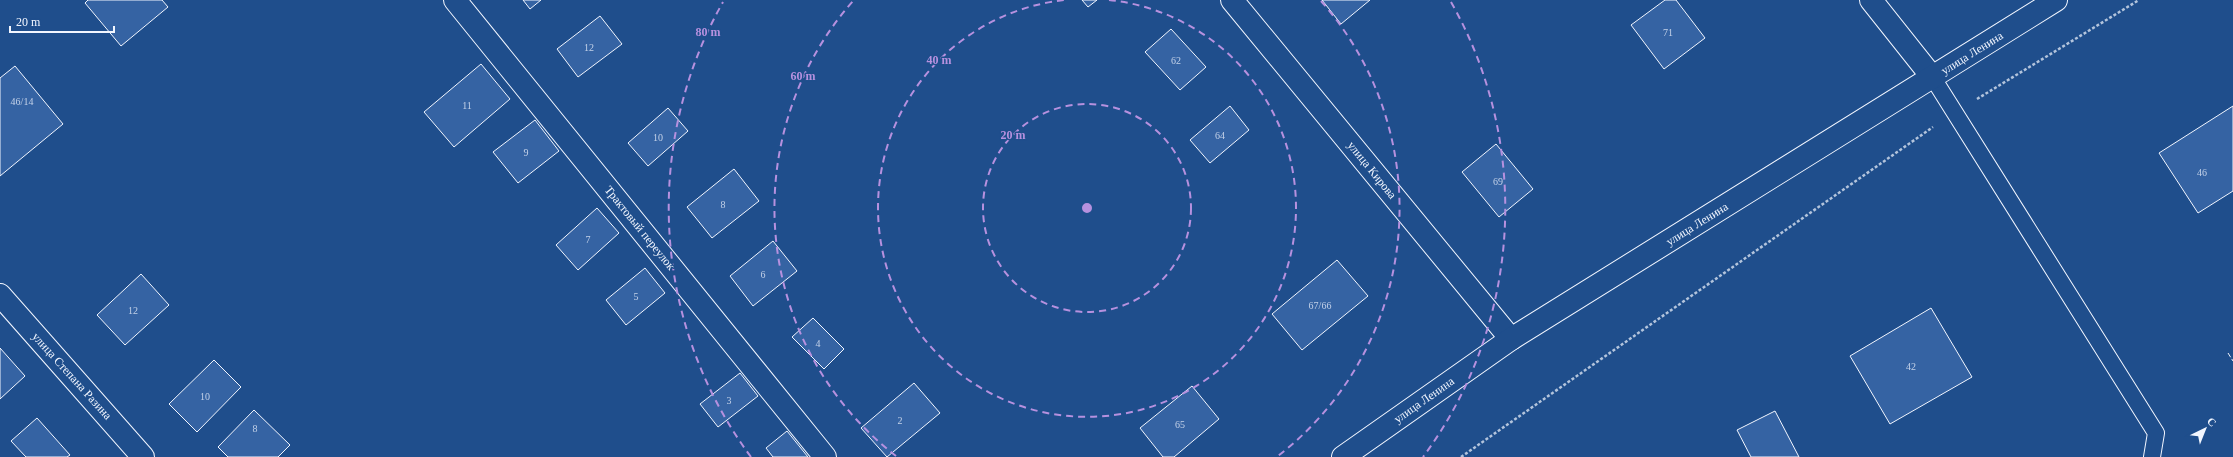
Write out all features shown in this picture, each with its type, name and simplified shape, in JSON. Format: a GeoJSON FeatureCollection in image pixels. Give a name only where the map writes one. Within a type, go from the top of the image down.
{"type":"FeatureCollection","features":[{"type":"Feature","properties":{"kind":"street","name":"Трактовый переулок"},"geometry":{"type":"LineString","coordinates":[[455,0],[825,457]]}},
{"type":"Feature","properties":{"kind":"street","name":"улица Кирова"},"geometry":{"type":"LineString","coordinates":[[1232,0],[1511,339]]}},
{"type":"Feature","properties":{"kind":"street"},"geometry":{"type":"LineString","coordinates":[[1871,0],[1934,78]]}},
{"type":"Feature","properties":{"kind":"street","name":"улица Ленина"},"geometry":{"type":"LineString","coordinates":[[1343,457],[1511,339],[1934,78],[2056,0]]}},
{"type":"Feature","properties":{"kind":"street","name":"улица Степана Разина"},"geometry":{"type":"LineString","coordinates":[[0,295],[143,457]]}},
{"type":"Feature","properties":{"kind":"lane"},"geometry":{"type":"LineString","coordinates":[[1934,78],[2156,433],[2152,457]]}},
{"type":"Feature","properties":{"kind":"path"},"geometry":{"type":"LineString","coordinates":[[1461,457],[1955,112],[2139,0]]}},
{"type":"Feature","properties":{"kind":"building"},"geometry":{"type":"Polygon","coordinates":[[[88,0],[162,0],[168,7],[121,46],[85,3],[88,0]]]}},
{"type":"Feature","properties":{"kind":"building"},"geometry":{"type":"Polygon","coordinates":[[[523,0],[541,0],[530,9],[523,0]]]}},
{"type":"Feature","properties":{"kind":"building"},"geometry":{"type":"Polygon","coordinates":[[[1082,0],[1097,0],[1088,7],[1082,0]]]}},
{"type":"Feature","properties":{"kind":"building"},"geometry":{"type":"Polygon","coordinates":[[[1322,0],[1370,0],[1341,24],[1322,0]]]}},
{"type":"Feature","properties":{"kind":"building"},"geometry":{"type":"Polygon","coordinates":[[[1665,0],[1676,0],[1705,38],[1664,69],[1631,25],[1665,0]]]}},
{"type":"Feature","properties":{"kind":"building"},"geometry":{"type":"Polygon","coordinates":[[[600,16],[622,44],[578,77],[557,49],[600,16]]]}},
{"type":"Feature","properties":{"kind":"building"},"geometry":{"type":"Polygon","coordinates":[[[1171,29],[1206,67],[1180,90],[1145,52],[1171,29]]]}},
{"type":"Feature","properties":{"kind":"building"},"geometry":{"type":"Polygon","coordinates":[[[481,64],[510,99],[454,147],[424,112],[481,64]]]}},
{"type":"Feature","properties":{"kind":"building"},"geometry":{"type":"Polygon","coordinates":[[[15,66],[63,124],[0,176],[0,78],[15,66]]]}},
{"type":"Feature","properties":{"kind":"building"},"geometry":{"type":"Polygon","coordinates":[[[1230,106],[1249,130],[1210,163],[1190,140],[1230,106]]]}},
{"type":"Feature","properties":{"kind":"building"},"geometry":{"type":"Polygon","coordinates":[[[2233,106],[2233,191],[2198,213],[2159,153],[2233,106]]]}},
{"type":"Feature","properties":{"kind":"building"},"geometry":{"type":"Polygon","coordinates":[[[668,108],[688,131],[648,166],[628,143],[668,108]]]}},
{"type":"Feature","properties":{"kind":"building"},"geometry":{"type":"Polygon","coordinates":[[[535,120],[559,151],[518,183],[493,152],[535,120]]]}},
{"type":"Feature","properties":{"kind":"building"},"geometry":{"type":"Polygon","coordinates":[[[1496,144],[1533,189],[1499,217],[1462,172],[1496,144]]]}},
{"type":"Feature","properties":{"kind":"building"},"geometry":{"type":"Polygon","coordinates":[[[734,169],[759,201],[712,238],[687,207],[734,169]]]}},
{"type":"Feature","properties":{"kind":"building"},"geometry":{"type":"Polygon","coordinates":[[[597,208],[619,233],[578,270],[556,245],[597,208]]]}},
{"type":"Feature","properties":{"kind":"building"},"geometry":{"type":"Polygon","coordinates":[[[773,241],[797,271],[753,306],[730,276],[773,241]]]}},
{"type":"Feature","properties":{"kind":"building"},"geometry":{"type":"Polygon","coordinates":[[[1337,260],[1368,296],[1302,350],[1272,314],[1337,260]]]}},
{"type":"Feature","properties":{"kind":"building"},"geometry":{"type":"Polygon","coordinates":[[[645,268],[665,293],[626,325],[606,300],[645,268]]]}},
{"type":"Feature","properties":{"kind":"building"},"geometry":{"type":"Polygon","coordinates":[[[141,274],[169,305],[125,345],[97,315],[141,274]]]}},
{"type":"Feature","properties":{"kind":"building"},"geometry":{"type":"Polygon","coordinates":[[[1931,308],[1972,377],[1890,424],[1850,356],[1931,308]]]}},
{"type":"Feature","properties":{"kind":"building"},"geometry":{"type":"Polygon","coordinates":[[[813,318],[844,349],[824,369],[792,337],[813,318]]]}},
{"type":"Feature","properties":{"kind":"building"},"geometry":{"type":"Polygon","coordinates":[[[0,348],[25,376],[0,399],[0,348]]]}},
{"type":"Feature","properties":{"kind":"building"},"geometry":{"type":"Polygon","coordinates":[[[214,360],[241,387],[197,432],[169,404],[214,360]]]}},
{"type":"Feature","properties":{"kind":"building"},"geometry":{"type":"Polygon","coordinates":[[[740,373],[758,396],[718,427],[700,404],[740,373]]]}},
{"type":"Feature","properties":{"kind":"building"},"geometry":{"type":"Polygon","coordinates":[[[914,383],[940,413],[887,457],[861,428],[914,383]]]}},
{"type":"Feature","properties":{"kind":"building"},"geometry":{"type":"Polygon","coordinates":[[[1192,386],[1219,419],[1174,457],[1163,457],[1140,428],[1192,386]]]}},
{"type":"Feature","properties":{"kind":"building"},"geometry":{"type":"Polygon","coordinates":[[[254,410],[290,445],[278,457],[228,457],[218,447],[254,410]]]}},
{"type":"Feature","properties":{"kind":"building"},"geometry":{"type":"Polygon","coordinates":[[[1775,411],[1799,457],[1751,457],[1737,430],[1775,411]]]}},
{"type":"Feature","properties":{"kind":"building"},"geometry":{"type":"Polygon","coordinates":[[[37,418],[70,455],[67,457],[26,457],[11,441],[37,418]]]}},
{"type":"Feature","properties":{"kind":"building"},"geometry":{"type":"Polygon","coordinates":[[[787,431],[808,457],[773,457],[766,448],[787,431]]]}},
{"type":"Feature","properties":{"kind":"fence"},"geometry":{"type":"LineString","coordinates":[[2228,353],[2233,361]]}}]}
